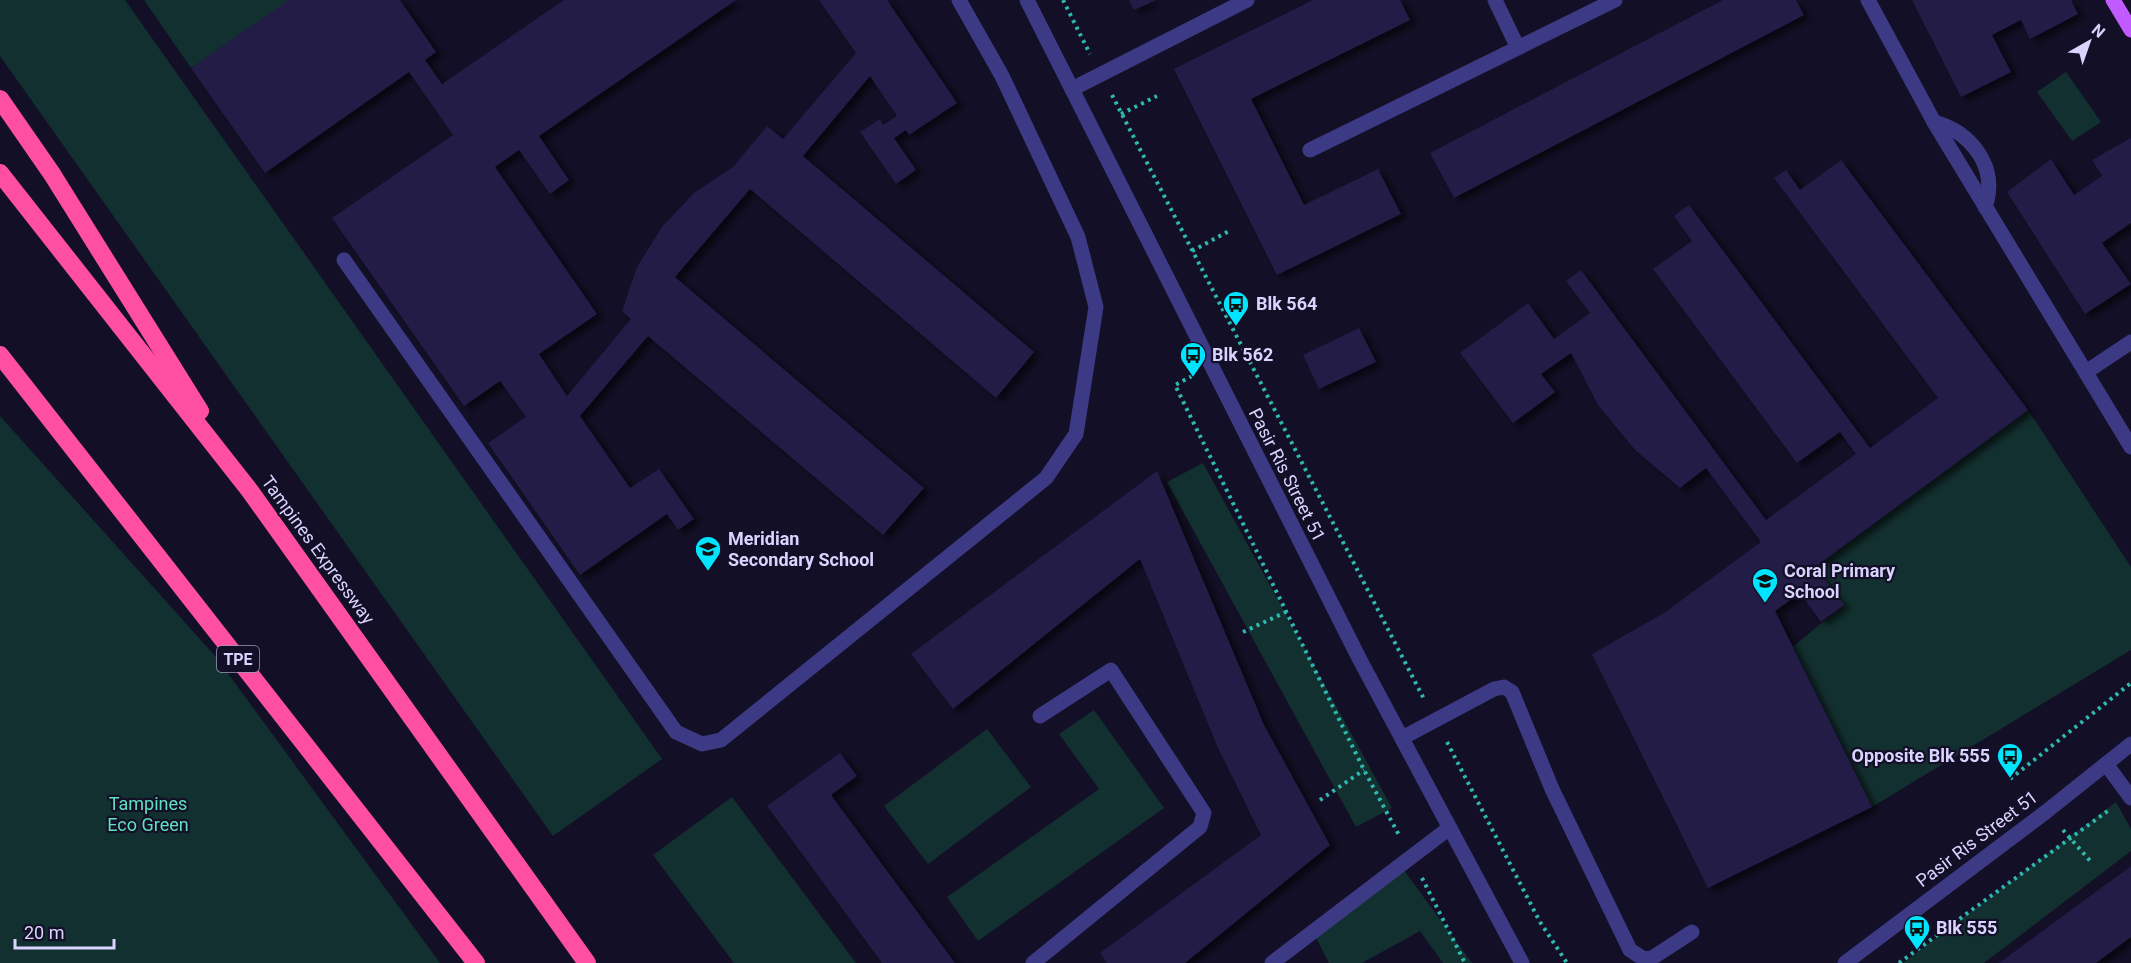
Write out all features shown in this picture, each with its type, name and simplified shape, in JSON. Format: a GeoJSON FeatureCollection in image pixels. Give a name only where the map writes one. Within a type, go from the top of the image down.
{"type":"FeatureCollection","features":[{"type":"Feature","properties":{"kind":"highway"},"geometry":{"type":"LineString","coordinates":[[0,99],[58,184],[250,491]]}},
{"type":"Feature","properties":{"kind":"highway","name":"Tampines Expressway"},"geometry":{"type":"LineString","coordinates":[[0,173],[250,491],[587,963]]}},
{"type":"Feature","properties":{"kind":"highway","name":"TPE"},"geometry":{"type":"LineString","coordinates":[[0,355],[476,963]]}},
{"type":"Feature","properties":{"kind":"main road"},"geometry":{"type":"LineString","coordinates":[[2112,0],[2131,30]]}},
{"type":"Feature","properties":{"kind":"street"},"geometry":{"type":"LineString","coordinates":[[344,260],[676,732],[702,744],[721,740],[1046,478],[1076,434],[1096,307],[1078,237],[1002,76],[959,0]]}},
{"type":"Feature","properties":{"kind":"street","name":"Pasir Ris Street 51"},"geometry":{"type":"LineString","coordinates":[[1027,0],[1210,367],[1448,829],[1522,963]]}},
{"type":"Feature","properties":{"kind":"street"},"geometry":{"type":"LineString","coordinates":[[1072,89],[1247,0]]}},
{"type":"Feature","properties":{"kind":"street"},"geometry":{"type":"LineString","coordinates":[[1495,0],[1517,46]]}},
{"type":"Feature","properties":{"kind":"street"},"geometry":{"type":"LineString","coordinates":[[1311,150],[1517,46],[1615,0]]}},
{"type":"Feature","properties":{"kind":"street"},"geometry":{"type":"LineString","coordinates":[[1869,0],[1934,122],[2131,447]]}},
{"type":"Feature","properties":{"kind":"street"},"geometry":{"type":"LineString","coordinates":[[1934,122],[1949,126],[1970,140],[1986,166],[1989,195],[1985,207]]}},
{"type":"Feature","properties":{"kind":"street"},"geometry":{"type":"LineString","coordinates":[[2085,372],[2131,342]]}},
{"type":"Feature","properties":{"kind":"street"},"geometry":{"type":"LineString","coordinates":[[1033,963],[1200,827],[1204,813],[1111,670],[1040,716]]}},
{"type":"Feature","properties":{"kind":"street"},"geometry":{"type":"LineString","coordinates":[[1402,738],[1494,689],[1504,687],[1512,692],[1552,789],[1630,950],[1644,960],[1652,958],[1692,932]]}},
{"type":"Feature","properties":{"kind":"street","name":"Pasir Ris Street 51"},"geometry":{"type":"LineString","coordinates":[[1845,963],[2047,811],[2131,744]]}},
{"type":"Feature","properties":{"kind":"street"},"geometry":{"type":"LineString","coordinates":[[2106,764],[2130,796]]}},
{"type":"Feature","properties":{"kind":"street"},"geometry":{"type":"LineString","coordinates":[[1272,963],[1448,829]]}},
{"type":"Feature","properties":{"kind":"path"},"geometry":{"type":"LineString","coordinates":[[1063,0],[1540,922],[1567,963]]}},
{"type":"Feature","properties":{"kind":"path"},"geometry":{"type":"LineString","coordinates":[[1122,114],[1157,96]]}},
{"type":"Feature","properties":{"kind":"path"},"geometry":{"type":"LineString","coordinates":[[1192,251],[1229,231]]}},
{"type":"Feature","properties":{"kind":"path"},"geometry":{"type":"LineString","coordinates":[[1210,367],[1175,385],[1364,770],[1465,963]]}},
{"type":"Feature","properties":{"kind":"path"},"geometry":{"type":"LineString","coordinates":[[1243,632],[1286,612]]}},
{"type":"Feature","properties":{"kind":"path"},"geometry":{"type":"LineString","coordinates":[[2010,779],[2131,682]]}},
{"type":"Feature","properties":{"kind":"path"},"geometry":{"type":"LineString","coordinates":[[1320,800],[1364,770]]}},
{"type":"Feature","properties":{"kind":"path"},"geometry":{"type":"LineString","coordinates":[[1899,963],[2130,796]]}},
{"type":"Feature","properties":{"kind":"path"},"geometry":{"type":"LineString","coordinates":[[2047,811],[2092,863]]}},
{"type":"Feature","properties":{"kind":"green space"},"geometry":{"type":"Polygon","coordinates":[[[0,0],[125,0],[662,759],[553,836],[0,56],[0,0]]]}},
{"type":"Feature","properties":{"kind":"green space"},"geometry":{"type":"Polygon","coordinates":[[[144,0],[294,0],[191,68],[144,0]]]}},
{"type":"Feature","properties":{"kind":"green space"},"geometry":{"type":"Polygon","coordinates":[[[2066,72],[2101,122],[2072,141],[2037,92],[2066,72]]]}},
{"type":"Feature","properties":{"kind":"green space"},"geometry":{"type":"Polygon","coordinates":[[[2028,410],[2131,567],[2131,650],[1872,807],[1793,647],[1843,605],[1815,567],[2028,410]]]}},
{"type":"Feature","properties":{"kind":"green space","name":"Tampines Eco Green"},"geometry":{"type":"Polygon","coordinates":[[[0,416],[216,657],[440,963],[0,963],[0,416]]]}},
{"type":"Feature","properties":{"kind":"green space"},"geometry":{"type":"Polygon","coordinates":[[[1203,463],[1392,808],[1356,827],[1167,482],[1203,463]]]}},
{"type":"Feature","properties":{"kind":"green space"},"geometry":{"type":"Polygon","coordinates":[[[1094,710],[1164,808],[978,941],[947,897],[1099,789],[1059,734],[1094,710]]]}},
{"type":"Feature","properties":{"kind":"green space"},"geometry":{"type":"Polygon","coordinates":[[[987,729],[1031,787],[928,864],[884,806],[987,729]]]}},
{"type":"Feature","properties":{"kind":"green space"},"geometry":{"type":"Polygon","coordinates":[[[732,797],[856,963],[734,963],[653,855],[732,797]]]}},
{"type":"Feature","properties":{"kind":"green space"},"geometry":{"type":"Polygon","coordinates":[[[2116,802],[2131,829],[2131,851],[1984,963],[1903,963],[2116,802]]]}},
{"type":"Feature","properties":{"kind":"green space"},"geometry":{"type":"Polygon","coordinates":[[[1400,865],[1472,963],[1443,963],[1420,931],[1362,963],[1329,963],[1313,932],[1400,865]]]}},
{"type":"Feature","properties":{"kind":"building"},"geometry":{"type":"Polygon","coordinates":[[[289,0],[400,0],[436,52],[425,60],[442,84],[564,0],[736,0],[539,136],[569,180],[550,194],[519,150],[495,167],[597,314],[539,354],[567,396],[631,319],[622,311],[637,267],[662,227],[694,193],[733,167],[767,126],[783,139],[856,53],[819,0],[887,0],[957,103],[909,135],[906,130],[894,138],[916,170],[896,184],[860,132],[880,119],[883,125],[897,116],[870,76],[803,156],[1034,352],[996,398],[750,189],[675,277],[924,488],[883,535],[648,336],[580,416],[630,488],[659,469],[694,519],[678,530],[667,514],[580,575],[488,443],[526,417],[500,381],[464,406],[332,218],[453,135],[409,72],[265,173],[191,68],[289,0]]]}},
{"type":"Feature","properties":{"kind":"building"},"geometry":{"type":"Polygon","coordinates":[[[1129,0],[1156,0],[1134,10],[1129,0]]]}},
{"type":"Feature","properties":{"kind":"building"},"geometry":{"type":"Polygon","coordinates":[[[1313,0],[1400,0],[1410,20],[1251,99],[1304,205],[1378,169],[1401,214],[1277,275],[1174,69],[1313,0]]]}},
{"type":"Feature","properties":{"kind":"building"},"geometry":{"type":"Polygon","coordinates":[[[1723,0],[1796,0],[1804,15],[1454,198],[1430,153],[1723,0]]]}},
{"type":"Feature","properties":{"kind":"building"},"geometry":{"type":"Polygon","coordinates":[[[1912,0],[2071,0],[2078,14],[2030,39],[2021,20],[1992,35],[2011,72],[1961,97],[1912,0]]]}},
{"type":"Feature","properties":{"kind":"building"},"geometry":{"type":"Polygon","coordinates":[[[2131,138],[2131,223],[2102,243],[2131,284],[2085,314],[2007,192],[2051,159],[2074,195],[2102,176],[2092,160],[2131,138]]]}},
{"type":"Feature","properties":{"kind":"building"},"geometry":{"type":"Polygon","coordinates":[[[1841,160],[2028,410],[1815,567],[1844,605],[1821,622],[1800,593],[1775,611],[1872,807],[1708,888],[1592,654],[1664,613],[1761,542],[1706,468],[1680,488],[1635,450],[1598,405],[1571,353],[1541,374],[1555,392],[1513,423],[1460,353],[1528,303],[1554,339],[1590,313],[1566,281],[1581,270],[1766,520],[1856,454],[1840,432],[1797,463],[1653,269],[1692,241],[1674,216],[1689,205],[1870,448],[1938,398],[1774,178],[1786,170],[1800,190],[1841,160]]]}},
{"type":"Feature","properties":{"kind":"building"},"geometry":{"type":"Polygon","coordinates":[[[1359,328],[1376,362],[1319,389],[1303,355],[1359,328]]]}},
{"type":"Feature","properties":{"kind":"building"},"geometry":{"type":"Polygon","coordinates":[[[1157,471],[1264,725],[1330,845],[1185,963],[1107,963],[1100,953],[1261,835],[1218,748],[1140,559],[953,709],[911,654],[1157,471]]]}},
{"type":"Feature","properties":{"kind":"building"},"geometry":{"type":"Polygon","coordinates":[[[840,753],[857,776],[831,795],[955,963],[882,963],[767,806],[840,753]]]}},
{"type":"Feature","properties":{"kind":"building"},"geometry":{"type":"Polygon","coordinates":[[[2131,866],[2131,937],[2096,963],[1999,963],[2131,866]]]}},
{"type":"Feature","properties":{"kind":"place","name":"Blk 564"},"geometry":{"type":"Point","coordinates":[1236,327]}},
{"type":"Feature","properties":{"kind":"place","name":"Blk 562"},"geometry":{"type":"Point","coordinates":[1193,378]}},
{"type":"Feature","properties":{"kind":"place","name":"Meridian Secondary School"},"geometry":{"type":"Point","coordinates":[708,572]}},
{"type":"Feature","properties":{"kind":"place","name":"Coral Primary School"},"geometry":{"type":"Point","coordinates":[1765,604]}},
{"type":"Feature","properties":{"kind":"place","name":"Opposite Blk 555"},"geometry":{"type":"Point","coordinates":[2010,779]}},
{"type":"Feature","properties":{"kind":"place","name":"Blk 555"},"geometry":{"type":"Point","coordinates":[1917,951]}}]}
